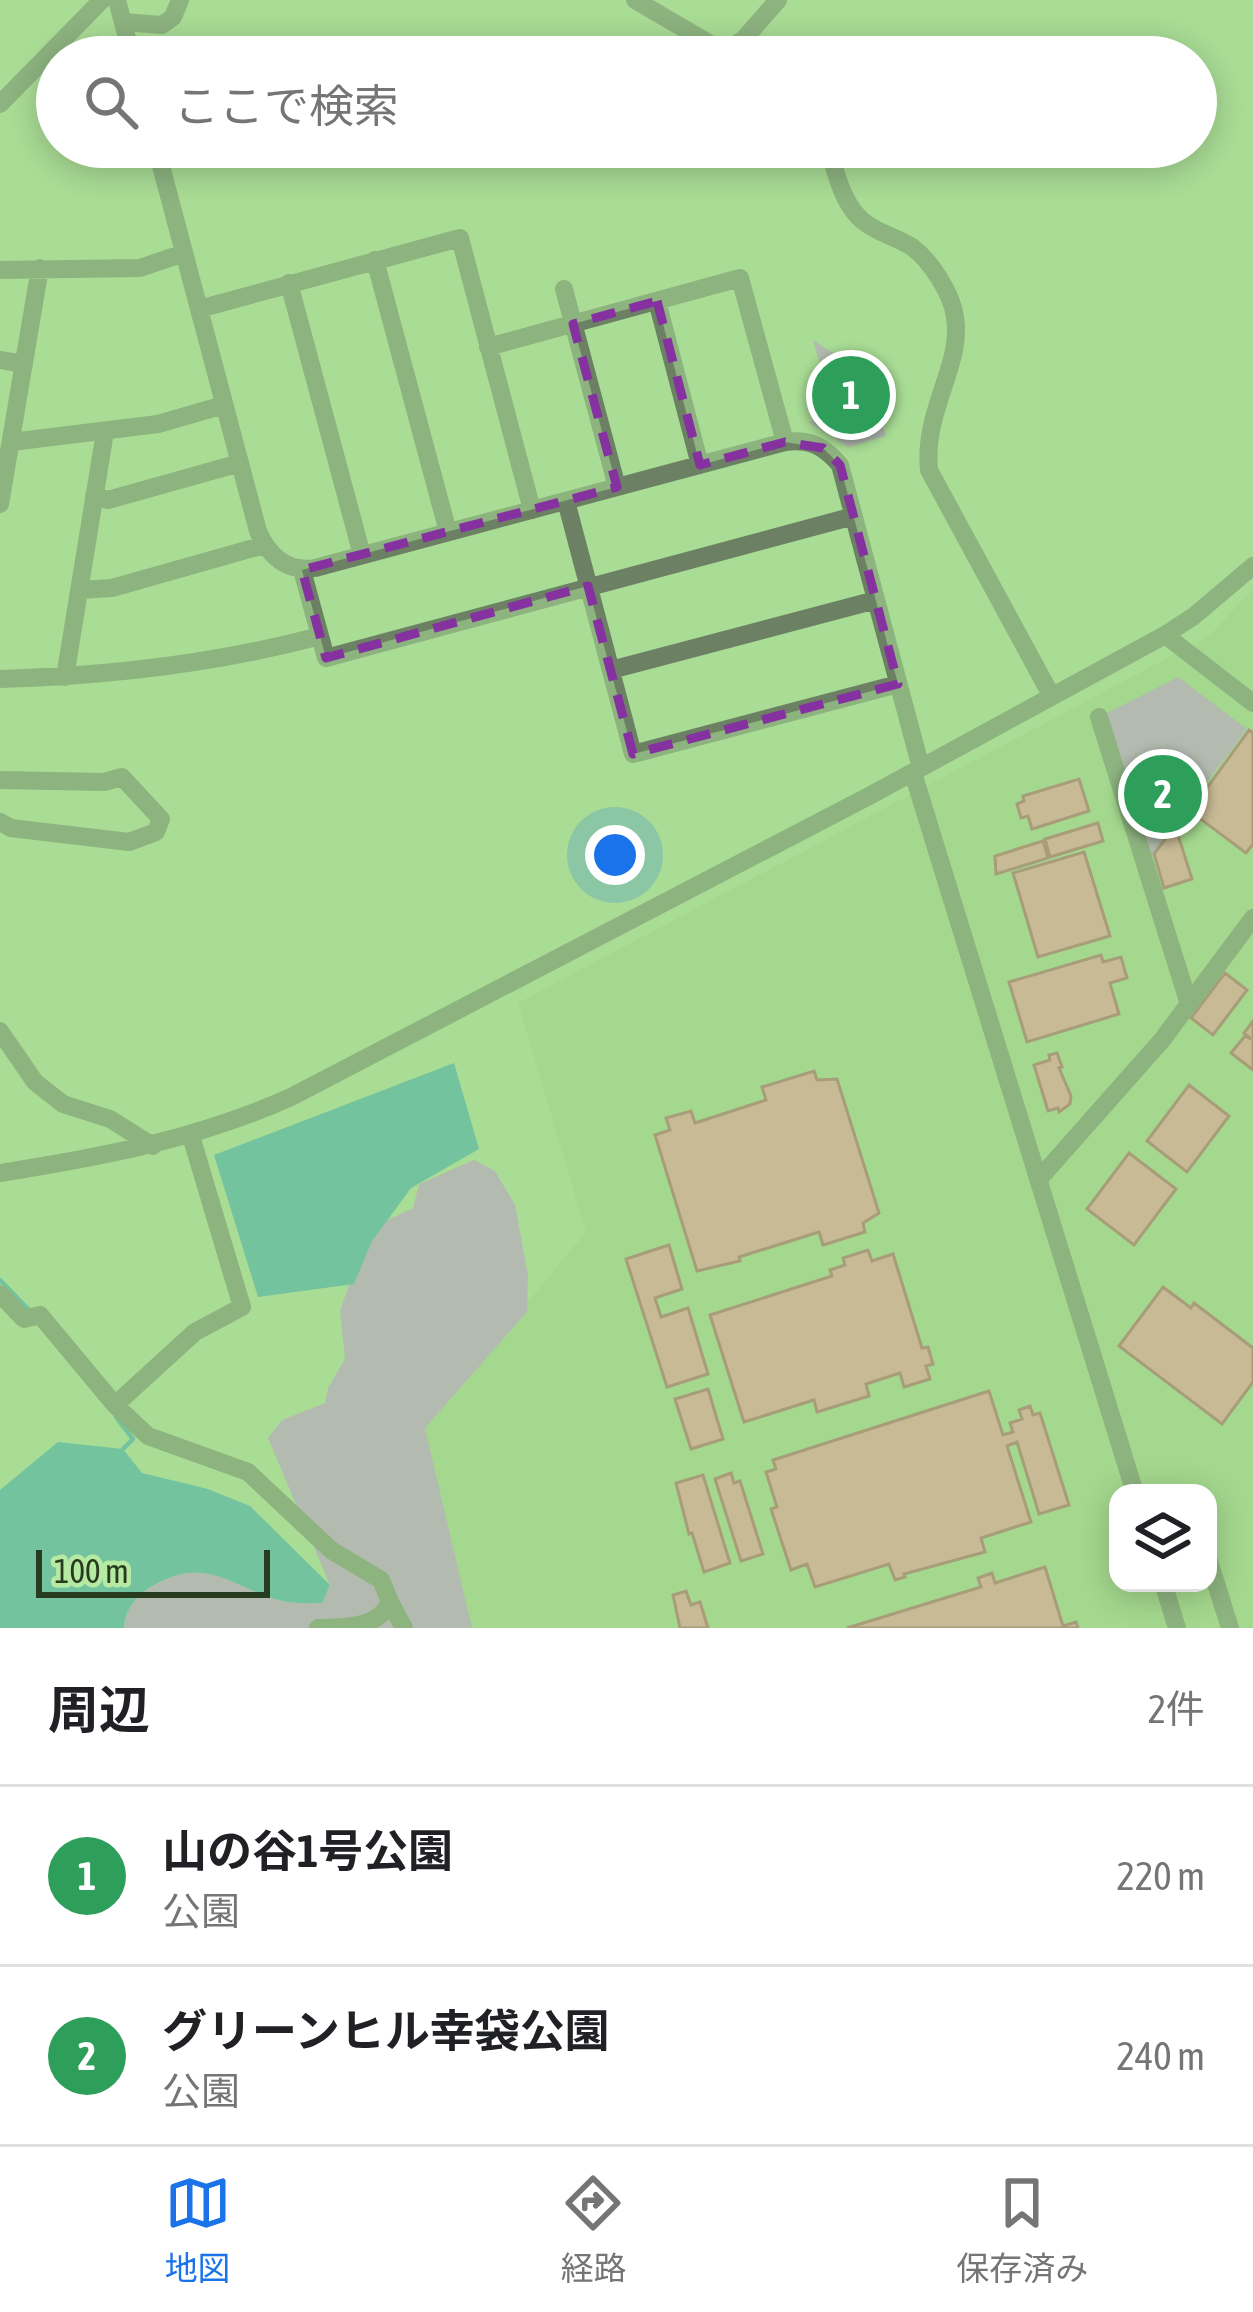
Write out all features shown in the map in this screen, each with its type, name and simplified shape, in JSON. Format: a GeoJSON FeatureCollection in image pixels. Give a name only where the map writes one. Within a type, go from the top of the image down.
{"type":"FeatureCollection","features":[{"type":"Feature","properties":{"kind":"street"},"geometry":{"type":"LineString","coordinates":[[67,36],[102,0]]}},
{"type":"Feature","properties":{"kind":"street"},"geometry":{"type":"LineString","coordinates":[[118,0],[127,36]]}},
{"type":"Feature","properties":{"kind":"street"},"geometry":{"type":"LineString","coordinates":[[123,22],[162,25],[173,17],[180,0]]}},
{"type":"Feature","properties":{"kind":"street"},"geometry":{"type":"LineString","coordinates":[[634,0],[696,36]]}},
{"type":"Feature","properties":{"kind":"street"},"geometry":{"type":"LineString","coordinates":[[747,36],[778,0]]}},
{"type":"Feature","properties":{"kind":"street"},"geometry":{"type":"LineString","coordinates":[[0,104],[36,67]]}},
{"type":"Feature","properties":{"kind":"street"},"geometry":{"type":"LineString","coordinates":[[161,168],[263,545],[284,563],[302,570],[785,442],[802,440],[832,455],[840,465],[917,770],[1132,1484]]}},
{"type":"Feature","properties":{"kind":"street"},"geometry":{"type":"LineString","coordinates":[[835,168],[842,192],[861,220],[915,249],[949,295],[957,343],[932,415],[929,470],[1052,695]]}},
{"type":"Feature","properties":{"kind":"street"},"geometry":{"type":"LineString","coordinates":[[199,309],[460,238],[532,509]]}},
{"type":"Feature","properties":{"kind":"street"},"geometry":{"type":"LineString","coordinates":[[0,271],[140,268],[184,254]]}},
{"type":"Feature","properties":{"kind":"street"},"geometry":{"type":"LineString","coordinates":[[375,260],[448,532]]}},
{"type":"Feature","properties":{"kind":"street"},"geometry":{"type":"LineString","coordinates":[[0,504],[40,268]]}},
{"type":"Feature","properties":{"kind":"street"},"geometry":{"type":"LineString","coordinates":[[488,347],[740,278],[785,442]]}},
{"type":"Feature","properties":{"kind":"street"},"geometry":{"type":"LineString","coordinates":[[289,283],[362,555]]}},
{"type":"Feature","properties":{"kind":"street"},"geometry":{"type":"LineString","coordinates":[[564,289],[617,487]]}},
{"type":"Feature","properties":{"kind":"street"},"geometry":{"type":"LineString","coordinates":[[657,301],[700,465]]}},
{"type":"Feature","properties":{"kind":"street"},"geometry":{"type":"LineString","coordinates":[[0,361],[24,364]]}},
{"type":"Feature","properties":{"kind":"street"},"geometry":{"type":"LineString","coordinates":[[10,442],[158,424],[224,405]]}},
{"type":"Feature","properties":{"kind":"street"},"geometry":{"type":"LineString","coordinates":[[64,677],[105,433]]}},
{"type":"Feature","properties":{"kind":"street"},"geometry":{"type":"LineString","coordinates":[[94,496],[108,500],[240,463]]}},
{"type":"Feature","properties":{"kind":"street"},"geometry":{"type":"LineString","coordinates":[[566,501],[633,754],[898,684]]}},
{"type":"Feature","properties":{"kind":"street"},"geometry":{"type":"LineString","coordinates":[[302,570],[326,658],[854,516]]}},
{"type":"Feature","properties":{"kind":"street"},"geometry":{"type":"LineString","coordinates":[[79,590],[112,588],[263,545]]}},
{"type":"Feature","properties":{"kind":"street"},"geometry":{"type":"LineString","coordinates":[[0,1173],[152,1146],[238,1121],[291,1097],[917,770],[1165,634],[1253,566]]}},
{"type":"Feature","properties":{"kind":"street"},"geometry":{"type":"LineString","coordinates":[[611,670],[876,600]]}},
{"type":"Feature","properties":{"kind":"street"},"geometry":{"type":"LineString","coordinates":[[1165,634],[1253,703]]}},
{"type":"Feature","properties":{"kind":"street"},"geometry":{"type":"LineString","coordinates":[[0,679],[64,677],[242,657],[320,636]]}},
{"type":"Feature","properties":{"kind":"street"},"geometry":{"type":"LineString","coordinates":[[1099,717],[1189,1004]]}},
{"type":"Feature","properties":{"kind":"street"},"geometry":{"type":"LineString","coordinates":[[0,780],[104,782],[122,777],[161,818],[156,832],[129,842],[11,828],[0,822]]}},
{"type":"Feature","properties":{"kind":"street"},"geometry":{"type":"LineString","coordinates":[[1040,1179],[1189,1004],[1253,918]]}},
{"type":"Feature","properties":{"kind":"street"},"geometry":{"type":"LineString","coordinates":[[0,1031],[35,1082],[63,1104],[110,1119],[152,1146]]}},
{"type":"Feature","properties":{"kind":"street"},"geometry":{"type":"LineString","coordinates":[[115,1405],[195,1332],[242,1307],[190,1136]]}},
{"type":"Feature","properties":{"kind":"street"},"geometry":{"type":"LineString","coordinates":[[0,1294],[24,1319],[40,1315],[115,1405],[148,1436],[248,1472],[331,1550],[382,1580],[404,1628]]}},
{"type":"Feature","properties":{"kind":"street"},"geometry":{"type":"LineString","coordinates":[[1217,1587],[1230,1628]]}},
{"type":"Feature","properties":{"kind":"street"},"geometry":{"type":"LineString","coordinates":[[1166,1592],[1177,1628]]}},
{"type":"Feature","properties":{"kind":"street"},"geometry":{"type":"LineString","coordinates":[[318,1628],[366,1624],[387,1611],[390,1602]]}},
{"type":"Feature","properties":{"kind":"highlighted area"},"geometry":{"type":"Polygon","coordinates":[[[657,301],[700,465],[785,442],[823,448],[840,465],[898,684],[633,754],[588,586],[326,658],[302,570],[617,487],[573,324],[657,301]]]}},
{"type":"Feature","properties":{"kind":"shaded area"},"geometry":{"type":"Polygon","coordinates":[[[813,340],[867,375],[886,436],[848,447],[808,422],[833,414],[813,340]]]}},
{"type":"Feature","properties":{"kind":"shaded area"},"geometry":{"type":"Polygon","coordinates":[[[1253,589],[1253,1628],[472,1628],[424,1428],[527,1312],[527,1303],[586,1232],[518,1003],[1209,636],[1253,589]]]}},
{"type":"Feature","properties":{"kind":"shaded area"},"geometry":{"type":"Polygon","coordinates":[[[1178,677],[1247,729],[1149,860],[1103,715],[1178,677]]]}},
{"type":"Feature","properties":{"kind":"shaded area"},"geometry":{"type":"Polygon","coordinates":[[[474,1160],[495,1171],[515,1205],[528,1275],[527,1312],[425,1428],[472,1628],[124,1628],[130,1608],[144,1592],[192,1572],[221,1577],[283,1601],[322,1603],[330,1585],[268,1438],[282,1420],[325,1403],[345,1359],[340,1311],[358,1259],[381,1223],[413,1208],[419,1184],[474,1160]]]}},
{"type":"Feature","properties":{"kind":"water"},"geometry":{"type":"Polygon","coordinates":[[[454,1063],[479,1149],[411,1188],[372,1241],[354,1284],[258,1297],[214,1155],[454,1063]]]}},
{"type":"Feature","properties":{"kind":"water"},"geometry":{"type":"Polygon","coordinates":[[[58,1442],[123,1449],[142,1473],[208,1489],[250,1506],[330,1585],[322,1603],[283,1601],[221,1577],[191,1573],[144,1592],[130,1608],[124,1628],[0,1628],[0,1490],[58,1442]]]}},
{"type":"Feature","properties":{"kind":"building"},"geometry":{"type":"Polygon","coordinates":[[[1249,730],[1253,733],[1253,844],[1246,853],[1194,814],[1178,835],[1192,879],[1164,888],[1154,854],[1249,730]]]}},
{"type":"Feature","properties":{"kind":"building"},"geometry":{"type":"Polygon","coordinates":[[[1079,779],[1089,811],[1032,829],[1028,816],[1021,818],[1017,804],[1024,801],[1023,796],[1079,779]]]}},
{"type":"Feature","properties":{"kind":"building"},"geometry":{"type":"Polygon","coordinates":[[[1098,823],[1103,841],[1050,857],[1045,839],[1098,823]]]}},
{"type":"Feature","properties":{"kind":"building"},"geometry":{"type":"Polygon","coordinates":[[[1043,841],[1048,858],[996,874],[995,856],[1043,841]]]}},
{"type":"Feature","properties":{"kind":"building"},"geometry":{"type":"Polygon","coordinates":[[[1084,852],[1110,936],[1038,957],[1013,873],[1084,852]]]}},
{"type":"Feature","properties":{"kind":"building"},"geometry":{"type":"Polygon","coordinates":[[[1101,955],[1103,962],[1121,957],[1127,978],[1110,983],[1119,1014],[1027,1042],[1009,982],[1101,955]]]}},
{"type":"Feature","properties":{"kind":"building"},"geometry":{"type":"Polygon","coordinates":[[[1225,973],[1247,990],[1213,1035],[1191,1018],[1225,973]]]}},
{"type":"Feature","properties":{"kind":"building"},"geometry":{"type":"Polygon","coordinates":[[[1253,1021],[1253,1070],[1231,1053],[1245,1036],[1251,1039],[1244,1033],[1253,1021]]]}},
{"type":"Feature","properties":{"kind":"building"},"geometry":{"type":"Polygon","coordinates":[[[1057,1053],[1071,1096],[1070,1104],[1059,1112],[1058,1108],[1048,1111],[1034,1065],[1057,1053]]]}},
{"type":"Feature","properties":{"kind":"building"},"geometry":{"type":"Polygon","coordinates":[[[814,1071],[817,1080],[837,1079],[879,1213],[863,1223],[865,1232],[823,1245],[819,1232],[697,1271],[655,1135],[670,1130],[666,1118],[691,1111],[695,1123],[766,1100],[762,1087],[814,1071]]]}},
{"type":"Feature","properties":{"kind":"building"},"geometry":{"type":"Polygon","coordinates":[[[1189,1085],[1229,1116],[1187,1172],[1147,1141],[1189,1085]]]}},
{"type":"Feature","properties":{"kind":"building"},"geometry":{"type":"Polygon","coordinates":[[[1129,1153],[1176,1189],[1134,1245],[1087,1209],[1129,1153]]]}},
{"type":"Feature","properties":{"kind":"building"},"geometry":{"type":"Polygon","coordinates":[[[669,1245],[682,1289],[655,1298],[661,1317],[688,1308],[708,1374],[667,1387],[626,1259],[669,1245]]]}},
{"type":"Feature","properties":{"kind":"building"},"geometry":{"type":"Polygon","coordinates":[[[868,1250],[872,1261],[893,1254],[922,1348],[928,1347],[933,1364],[926,1366],[930,1379],[904,1387],[900,1373],[866,1384],[869,1396],[817,1412],[814,1400],[744,1422],[710,1315],[832,1276],[830,1270],[845,1265],[843,1258],[868,1250]]]}},
{"type":"Feature","properties":{"kind":"building"},"geometry":{"type":"Polygon","coordinates":[[[1163,1287],[1191,1308],[1194,1303],[1253,1348],[1253,1382],[1222,1424],[1119,1346],[1163,1287]]]}},
{"type":"Feature","properties":{"kind":"building"},"geometry":{"type":"Polygon","coordinates":[[[708,1389],[723,1439],[691,1449],[675,1399],[708,1389]]]}},
{"type":"Feature","properties":{"kind":"building"},"geometry":{"type":"Polygon","coordinates":[[[989,1391],[1003,1435],[1013,1432],[1010,1423],[1022,1419],[1019,1410],[1030,1406],[1033,1415],[1040,1413],[1069,1505],[1039,1514],[1017,1442],[1007,1446],[1031,1522],[981,1538],[985,1552],[895,1580],[889,1564],[815,1587],[807,1564],[791,1570],[771,1509],[777,1507],[766,1472],[776,1469],[773,1460],[989,1391]]]}},
{"type":"Feature","properties":{"kind":"building"},"geometry":{"type":"Polygon","coordinates":[[[731,1473],[734,1483],[740,1481],[763,1554],[741,1561],[715,1479],[731,1473]]]}},
{"type":"Feature","properties":{"kind":"building"},"geometry":{"type":"Polygon","coordinates":[[[703,1475],[730,1563],[704,1572],[676,1483],[703,1475]]]}},
{"type":"Feature","properties":{"kind":"building"},"geometry":{"type":"Polygon","coordinates":[[[1045,1567],[1063,1626],[1076,1622],[1078,1628],[847,1628],[981,1587],[978,1578],[992,1573],[995,1583],[1045,1567]]]}},
{"type":"Feature","properties":{"kind":"building"},"geometry":{"type":"Polygon","coordinates":[[[686,1591],[691,1605],[700,1602],[708,1628],[680,1628],[673,1595],[686,1591]]]}},
{"type":"Feature","properties":{"kind":"waterway"},"geometry":{"type":"LineString","coordinates":[[0,1280],[29,1310]]}},
{"type":"Feature","properties":{"kind":"waterway"},"geometry":{"type":"LineString","coordinates":[[116,1417],[133,1439],[123,1449]]}},
{"type":"Feature","properties":{"kind":"place","name":"山の谷1号公園"},"geometry":{"type":"Point","coordinates":[851,395]}},
{"type":"Feature","properties":{"kind":"place","name":"グリーンヒル幸袋公園"},"geometry":{"type":"Point","coordinates":[1163,794]}}]}
